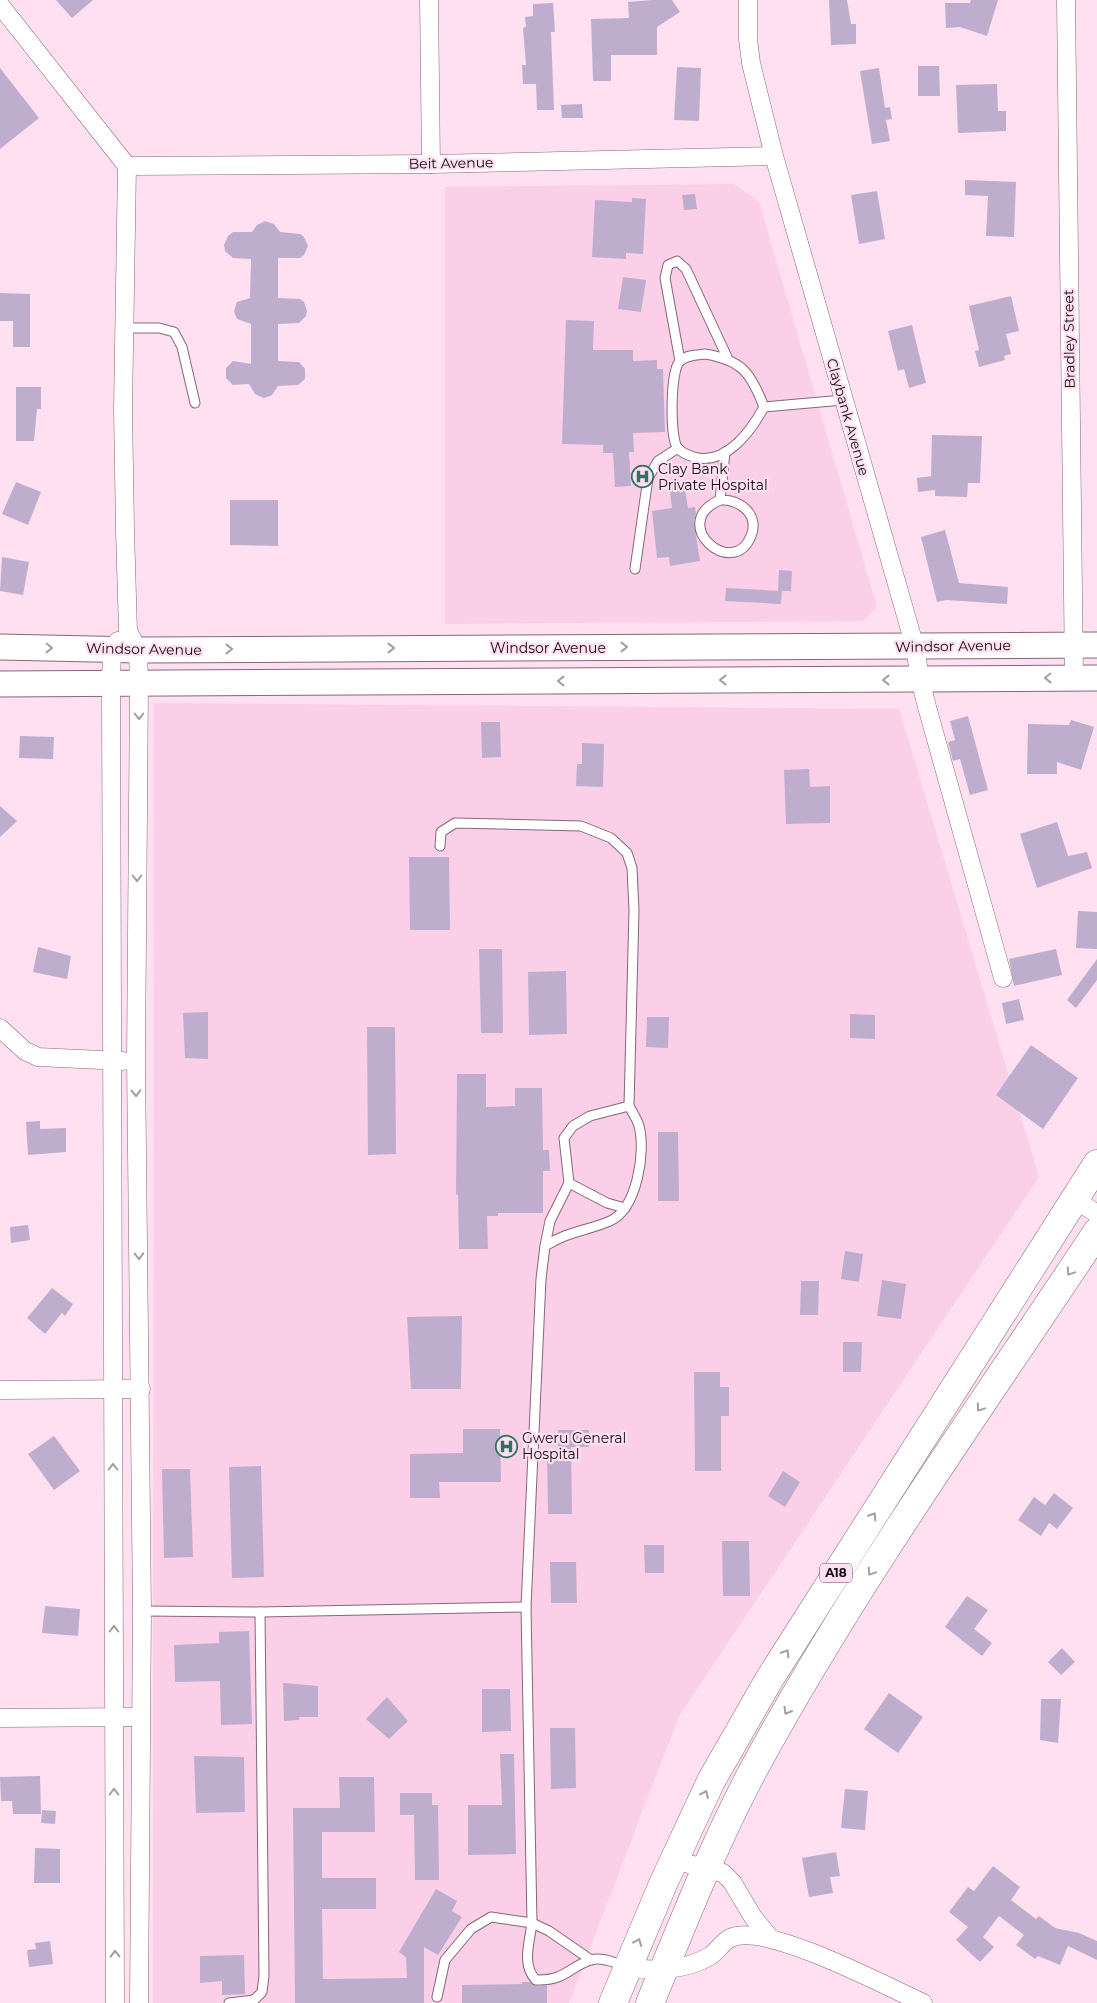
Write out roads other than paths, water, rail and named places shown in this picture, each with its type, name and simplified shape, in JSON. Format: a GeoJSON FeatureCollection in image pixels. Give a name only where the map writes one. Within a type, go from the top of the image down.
{"type":"FeatureCollection","features":[{"type":"Feature","properties":{"kind":"highway","name":"A18"},"geometry":{"type":"LineString","coordinates":[[613,2003],[674,1860],[716,1773],[770,1678],[1020,1286],[1086,1206],[1097,1164]]}},
{"type":"Feature","properties":{"kind":"highway","name":"A18"},"geometry":{"type":"LineString","coordinates":[[650,2003],[708,1867],[755,1767],[833,1630],[1097,1232]]}},
{"type":"Feature","properties":{"kind":"highway"},"geometry":{"type":"LineString","coordinates":[[1020,1286],[1050,1303]]}},
{"type":"Feature","properties":{"kind":"highway"},"geometry":{"type":"LineString","coordinates":[[931,1425],[959,1440]]}},
{"type":"Feature","properties":{"kind":"highway"},"geometry":{"type":"LineString","coordinates":[[827,1588],[852,1602]]}},
{"type":"Feature","properties":{"kind":"main road","name":"Windsor Avenue"},"geometry":{"type":"LineString","coordinates":[[0,647],[126,643],[916,647],[1085,645]]}},
{"type":"Feature","properties":{"kind":"main road"},"geometry":{"type":"LineString","coordinates":[[0,684],[1085,678]]}},
{"type":"Feature","properties":{"kind":"street"},"geometry":{"type":"LineString","coordinates":[[429,0],[431,164]]}},
{"type":"Feature","properties":{"kind":"street","name":"Claybank Avenue"},"geometry":{"type":"LineString","coordinates":[[748,0],[750,63],[774,156],[843,400],[916,647],[920,680],[1004,978]]}},
{"type":"Feature","properties":{"kind":"street","name":"Bradley Street"},"geometry":{"type":"LineString","coordinates":[[1066,0],[1085,678]]}},
{"type":"Feature","properties":{"kind":"street"},"geometry":{"type":"LineString","coordinates":[[0,5],[127,166],[124,409],[126,643],[139,684],[136,1061],[142,1611],[139,2003]]}},
{"type":"Feature","properties":{"kind":"street","name":"Beit Avenue"},"geometry":{"type":"LineString","coordinates":[[127,166],[431,164],[774,156]]}},
{"type":"Feature","properties":{"kind":"street"},"geometry":{"type":"LineString","coordinates":[[115,2003],[111,684],[126,643]]}},
{"type":"Feature","properties":{"kind":"street"},"geometry":{"type":"LineString","coordinates":[[0,1028],[24,1051],[38,1057],[112,1062],[136,1061]]}},
{"type":"Feature","properties":{"kind":"street"},"geometry":{"type":"LineString","coordinates":[[0,1390],[141,1389]]}},
{"type":"Feature","properties":{"kind":"street"},"geometry":{"type":"LineString","coordinates":[[0,1718],[140,1717]]}},
{"type":"Feature","properties":{"kind":"street"},"geometry":{"type":"LineString","coordinates":[[674,1860],[708,1867],[723,1873],[732,1882],[753,1917],[770,1938]]}},
{"type":"Feature","properties":{"kind":"street"},"geometry":{"type":"LineString","coordinates":[[628,1966],[642,1970],[664,1969],[696,1962],[711,1955],[722,1943],[736,1936],[752,1934],[770,1938],[824,1958],[923,2003]]}},
{"type":"Feature","properties":{"kind":"lane"},"geometry":{"type":"LineString","coordinates":[[680,361],[666,278],[668,265],[672,262],[681,264],[686,269],[727,357]]}},
{"type":"Feature","properties":{"kind":"lane"},"geometry":{"type":"LineString","coordinates":[[125,328],[160,328],[174,332],[182,347],[195,403]]}},
{"type":"Feature","properties":{"kind":"lane"},"geometry":{"type":"LineString","coordinates":[[705,354],[727,357],[744,369],[758,391],[764,407],[754,426],[725,452],[714,457],[696,458],[684,453],[678,448],[674,437],[673,381],[674,370],[680,361],[689,356],[705,354]]}},
{"type":"Feature","properties":{"kind":"lane"},"geometry":{"type":"LineString","coordinates":[[764,407],[843,400]]}},
{"type":"Feature","properties":{"kind":"lane"},"geometry":{"type":"LineString","coordinates":[[635,569],[648,478],[658,462],[678,448]]}},
{"type":"Feature","properties":{"kind":"lane"},"geometry":{"type":"LineString","coordinates":[[720,500],[725,452]]}},
{"type":"Feature","properties":{"kind":"lane"},"geometry":{"type":"LineString","coordinates":[[720,500],[736,501],[743,506],[752,519],[751,536],[740,548],[733,552],[717,551],[709,546],[701,532],[702,516],[712,503],[720,500]]}},
{"type":"Feature","properties":{"kind":"lane"},"geometry":{"type":"LineString","coordinates":[[440,846],[441,832],[455,823],[581,826],[611,838],[627,853],[632,868],[634,910],[628,1106],[639,1126],[641,1143],[640,1168],[633,1194],[625,1208],[612,1220],[561,1236],[545,1246]]}},
{"type":"Feature","properties":{"kind":"lane"},"geometry":{"type":"LineString","coordinates":[[628,1106],[590,1116],[573,1126],[564,1138],[569,1183],[550,1221],[541,1279],[526,1607],[532,1922],[527,1963],[529,1973],[536,1980],[561,1977],[590,1960],[606,1960],[628,1966]]}},
{"type":"Feature","properties":{"kind":"lane"},"geometry":{"type":"LineString","coordinates":[[569,1183],[607,1203],[625,1208]]}},
{"type":"Feature","properties":{"kind":"lane"},"geometry":{"type":"LineString","coordinates":[[142,1611],[260,1612],[526,1607]]}},
{"type":"Feature","properties":{"kind":"lane"},"geometry":{"type":"LineString","coordinates":[[230,2003],[254,2000],[262,1992],[264,1976],[260,1612]]}},
{"type":"Feature","properties":{"kind":"lane"},"geometry":{"type":"LineString","coordinates":[[437,1997],[445,1960],[471,1929],[491,1917],[532,1922],[549,1931],[590,1960]]}},
{"type":"Feature","properties":{"kind":"place","name":"Clay Bank Private Hospital"},"geometry":{"type":"Point","coordinates":[642,477]}},
{"type":"Feature","properties":{"kind":"place","name":"Gweru General Hospital"},"geometry":{"type":"Point","coordinates":[506,1446]}}]}
